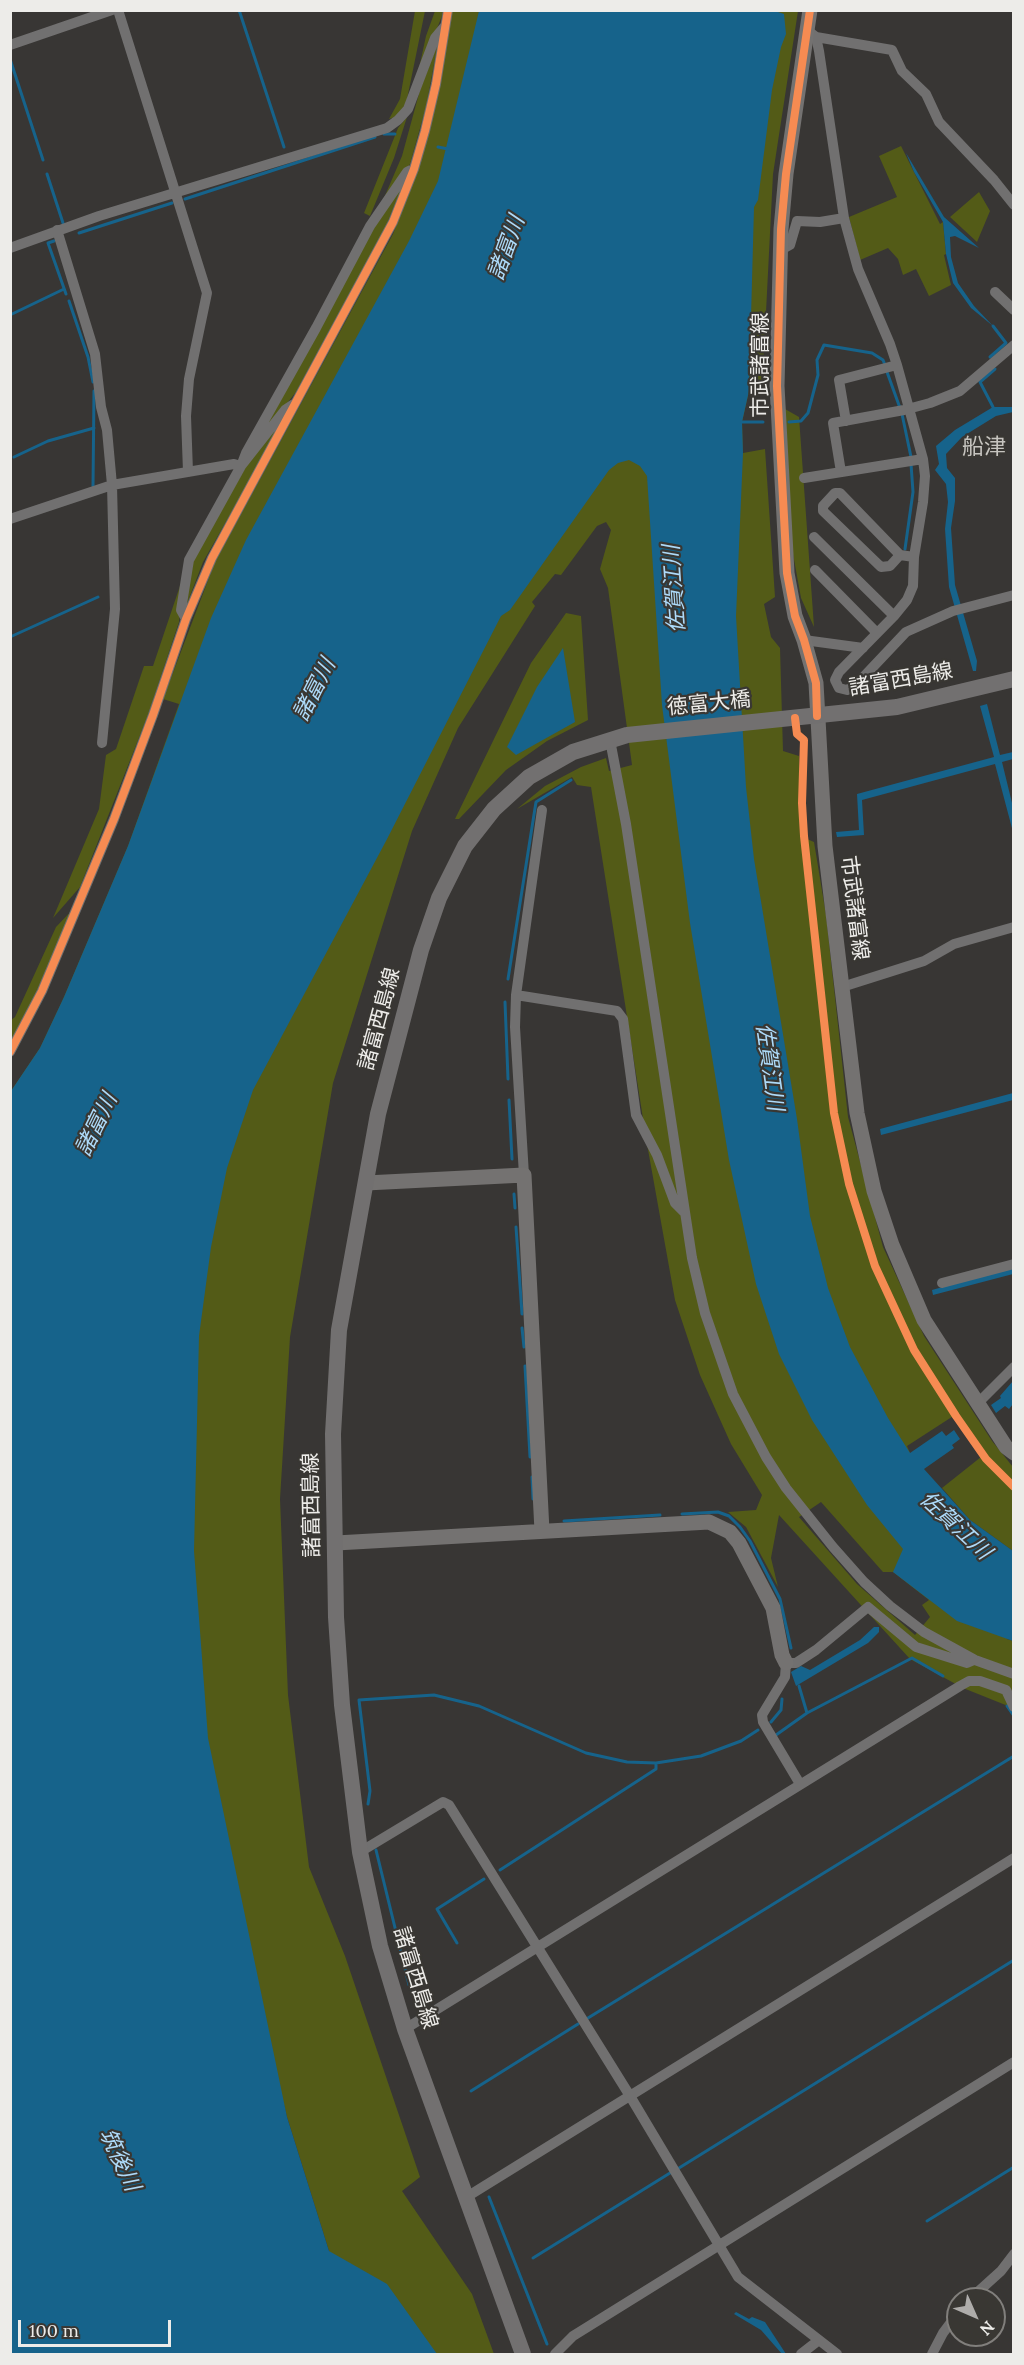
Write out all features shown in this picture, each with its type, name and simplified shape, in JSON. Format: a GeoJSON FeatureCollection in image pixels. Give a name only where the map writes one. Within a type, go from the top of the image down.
{"type":"FeatureCollection","features":[{"type":"Feature","properties":{"kind":"main road","name":"市武諸富線"},"geometry":{"type":"LineString","coordinates":[[810,10],[811,34],[786,174],[777,386],[784,547],[795,616],[816,682],[825,846],[857,1113],[874,1191],[892,1245],[924,1320],[1006,1447],[1014,1453]]}},
{"type":"Feature","properties":{"kind":"main road","name":"諸富西島線"},"geometry":{"type":"LineString","coordinates":[[795,718],[897,706],[1014,679]]}},
{"type":"Feature","properties":{"kind":"main road","name":"徳富大橋"},"geometry":{"type":"LineString","coordinates":[[627,735],[795,718]]}},
{"type":"Feature","properties":{"kind":"main road","name":"諸富西島線"},"geometry":{"type":"LineString","coordinates":[[524,2355],[405,2029],[380,1946],[360,1852],[342,1705],[336,1617],[333,1434],[339,1330],[378,1114],[422,950],[439,898],[465,846],[494,808],[530,777],[573,752],[627,735]]}},
{"type":"Feature","properties":{"kind":"main road"},"geometry":{"type":"LineString","coordinates":[[366,1184],[524,1175],[542,1531]]}},
{"type":"Feature","properties":{"kind":"main road"},"geometry":{"type":"LineString","coordinates":[[336,1543],[709,1522],[720,1525],[739,1543],[773,1608],[782,1655],[786,1663]]}},
{"type":"Feature","properties":{"kind":"street"},"geometry":{"type":"LineString","coordinates":[[10,45],[112,10]]}},
{"type":"Feature","properties":{"kind":"street"},"geometry":{"type":"LineString","coordinates":[[118,10],[207,293],[189,379],[186,416],[188,472]]}},
{"type":"Feature","properties":{"kind":"street"},"geometry":{"type":"LineString","coordinates":[[10,1052],[42,991],[114,819],[186,619],[212,558],[299,400],[397,212],[414,169],[436,84],[448,10]]}},
{"type":"Feature","properties":{"kind":"street"},"geometry":{"type":"LineString","coordinates":[[10,248],[57,230],[387,128],[408,109],[435,38],[446,25]]}},
{"type":"Feature","properties":{"kind":"street"},"geometry":{"type":"LineString","coordinates":[[1014,205],[994,180],[939,122],[926,94],[902,71],[892,50],[811,34],[844,218],[858,269],[890,344],[890,367],[904,409],[915,460],[925,476],[914,556],[913,586],[907,600],[894,616],[839,672],[835,680],[838,688],[847,690],[855,686],[906,633],[958,610],[1014,595]]}},
{"type":"Feature","properties":{"kind":"street"},"geometry":{"type":"LineString","coordinates":[[186,619],[182,610],[189,560],[370,226],[407,172],[414,169]]}},
{"type":"Feature","properties":{"kind":"street"},"geometry":{"type":"LineString","coordinates":[[781,250],[790,244],[797,221],[820,222],[844,218]]}},
{"type":"Feature","properties":{"kind":"street"},"geometry":{"type":"LineString","coordinates":[[57,230],[95,354],[100,407],[107,430],[112,485],[115,609],[102,742]]}},
{"type":"Feature","properties":{"kind":"street"},"geometry":{"type":"LineString","coordinates":[[995,292],[1014,310]]}},
{"type":"Feature","properties":{"kind":"street"},"geometry":{"type":"LineString","coordinates":[[841,472],[833,423],[930,403],[960,391],[1014,345]]}},
{"type":"Feature","properties":{"kind":"street"},"geometry":{"type":"LineString","coordinates":[[846,421],[839,380],[890,367]]}},
{"type":"Feature","properties":{"kind":"street"},"geometry":{"type":"LineString","coordinates":[[241,466],[285,411],[299,400]]}},
{"type":"Feature","properties":{"kind":"street"},"geometry":{"type":"LineString","coordinates":[[804,478],[915,460]]}},
{"type":"Feature","properties":{"kind":"street"},"geometry":{"type":"LineString","coordinates":[[10,519],[112,485],[234,464],[241,466]]}},
{"type":"Feature","properties":{"kind":"street"},"geometry":{"type":"LineString","coordinates":[[900,555],[890,566],[881,567],[823,511],[823,506],[835,493],[840,493],[900,555],[914,556]]}},
{"type":"Feature","properties":{"kind":"street"},"geometry":{"type":"LineString","coordinates":[[814,537],[894,616]]}},
{"type":"Feature","properties":{"kind":"street"},"geometry":{"type":"LineString","coordinates":[[815,570],[877,633]]}},
{"type":"Feature","properties":{"kind":"street"},"geometry":{"type":"LineString","coordinates":[[804,640],[863,648]]}},
{"type":"Feature","properties":{"kind":"street"},"geometry":{"type":"LineString","coordinates":[[610,740],[626,825],[692,1258],[712,1333],[733,1394],[766,1457],[806,1515],[864,1582],[924,1632],[975,1660],[1014,1674]]}},
{"type":"Feature","properties":{"kind":"street"},"geometry":{"type":"LineString","coordinates":[[524,1175],[515,1027],[516,995],[542,810]]}},
{"type":"Feature","properties":{"kind":"street"},"geometry":{"type":"LineString","coordinates":[[842,987],[924,962],[954,944],[1014,927]]}},
{"type":"Feature","properties":{"kind":"street"},"geometry":{"type":"LineString","coordinates":[[516,995],[617,1011],[623,1019],[636,1115],[657,1155],[675,1203],[686,1214]]}},
{"type":"Feature","properties":{"kind":"street"},"geometry":{"type":"LineString","coordinates":[[942,1283],[1014,1264]]}},
{"type":"Feature","properties":{"kind":"street"},"geometry":{"type":"LineString","coordinates":[[978,1404],[1014,1367]]}},
{"type":"Feature","properties":{"kind":"street"},"geometry":{"type":"LineString","coordinates":[[800,1784],[763,1722],[762,1715],[784,1677],[786,1663],[796,1663],[816,1650],[867,1607],[916,1647],[967,1663],[975,1660]]}},
{"type":"Feature","properties":{"kind":"street"},"geometry":{"type":"LineString","coordinates":[[405,2029],[960,1686],[980,1681],[1010,1692],[1014,1707]]}},
{"type":"Feature","properties":{"kind":"street"},"geometry":{"type":"LineString","coordinates":[[360,1852],[443,1802],[446,1803],[630,2096],[738,2277],[837,2355]]}},
{"type":"Feature","properties":{"kind":"street"},"geometry":{"type":"LineString","coordinates":[[465,2198],[1014,1858]]}},
{"type":"Feature","properties":{"kind":"street"},"geometry":{"type":"LineString","coordinates":[[555,2355],[573,2336],[1014,2062]]}},
{"type":"Feature","properties":{"kind":"street"},"geometry":{"type":"LineString","coordinates":[[984,2287],[1002,2271],[1014,2254]]}},
{"type":"Feature","properties":{"kind":"street"},"geometry":{"type":"LineString","coordinates":[[932,2355],[946,2329]]}},
{"type":"Feature","properties":{"kind":"street"},"geometry":{"type":"LineString","coordinates":[[801,2355],[819,2340]]}},
{"type":"Feature","properties":{"kind":"green space"},"geometry":{"type":"Polygon","coordinates":[[[415,11],[425,11],[406,104],[396,117],[389,119],[400,99],[415,11]]]}},
{"type":"Feature","properties":{"kind":"green space"},"geometry":{"type":"Polygon","coordinates":[[[435,11],[443,11],[442,16],[417,78],[426,36],[435,11]]]}},
{"type":"Feature","properties":{"kind":"green space"},"geometry":{"type":"Polygon","coordinates":[[[452,11],[495,11],[454,165],[31,1086],[11,1091],[40,1048],[128,846],[179,704],[163,699],[215,562],[393,234],[419,168],[452,11]]]}},
{"type":"Feature","properties":{"kind":"green space"},"geometry":{"type":"Polygon","coordinates":[[[760,11],[798,11],[773,174],[762,391],[749,391],[742,422],[743,453],[765,449],[775,597],[764,604],[771,637],[780,648],[783,751],[799,756],[800,836],[814,842],[826,915],[848,1117],[883,1247],[924,1336],[992,1441],[1013,1467],[1013,1551],[970,1520],[942,1488],[986,1453],[958,1413],[907,1446],[910,1453],[894,1450],[804,1265],[745,856],[717,546],[760,11]]]}},
{"type":"Feature","properties":{"kind":"green space"},"geometry":{"type":"Polygon","coordinates":[[[438,43],[426,107],[410,164],[378,212],[402,156],[420,90],[438,43]]]}},
{"type":"Feature","properties":{"kind":"green space"},"geometry":{"type":"Polygon","coordinates":[[[407,117],[394,158],[370,216],[364,213],[398,128],[407,117]]]}},
{"type":"Feature","properties":{"kind":"green space"},"geometry":{"type":"Polygon","coordinates":[[[901,146],[940,224],[943,222],[946,254],[944,255],[951,285],[929,296],[916,269],[903,275],[898,259],[888,248],[860,260],[849,217],[897,197],[879,156],[901,146]]]}},
{"type":"Feature","properties":{"kind":"green space"},"geometry":{"type":"Polygon","coordinates":[[[406,177],[386,226],[296,392],[257,441],[376,224],[406,177]]]}},
{"type":"Feature","properties":{"kind":"green space"},"geometry":{"type":"Polygon","coordinates":[[[979,192],[990,211],[977,242],[950,217],[979,192]]]}},
{"type":"Feature","properties":{"kind":"green space"},"geometry":{"type":"Polygon","coordinates":[[[785,409],[799,417],[814,627],[801,598],[791,543],[785,409]]]}},
{"type":"Feature","properties":{"kind":"green space"},"geometry":{"type":"Polygon","coordinates":[[[288,413],[203,562],[185,609],[194,557],[251,458],[288,413]]]}},
{"type":"Feature","properties":{"kind":"green space"},"geometry":{"type":"Polygon","coordinates":[[[643,443],[736,1151],[1007,1639],[1013,1641],[1013,1708],[963,1688],[910,1659],[779,1515],[771,1558],[778,1587],[746,1527],[728,1512],[756,1510],[762,1495],[731,1444],[700,1375],[675,1300],[647,1144],[591,787],[577,785],[572,777],[517,809],[545,786],[581,767],[606,758],[609,771],[632,765],[608,588],[600,569],[611,530],[606,522],[597,526],[561,575],[555,574],[532,602],[535,606],[458,728],[412,831],[333,1083],[290,1337],[280,1499],[288,1695],[309,1867],[345,1956],[420,2177],[402,2191],[472,2294],[494,2354],[414,2354],[329,2251],[287,2117],[176,1680],[196,1294],[244,1086],[489,625],[602,466],[643,443]],[[821,1502],[799,1517],[857,1584],[915,1635],[930,1617],[922,1605],[929,1600],[893,1572],[883,1572],[821,1502]]]}},
{"type":"Feature","properties":{"kind":"green space"},"geometry":{"type":"Polygon","coordinates":[[[184,574],[179,622],[148,715],[80,887],[53,918],[99,809],[106,755],[116,749],[144,666],[153,666],[184,574]]]}},
{"type":"Feature","properties":{"kind":"green space"},"geometry":{"type":"Polygon","coordinates":[[[566,613],[581,616],[588,720],[547,741],[506,770],[459,819],[455,819],[531,663],[566,613]]]}},
{"type":"Feature","properties":{"kind":"green space"},"geometry":{"type":"Polygon","coordinates":[[[77,905],[11,1046],[11,1020],[15,1017],[56,927],[77,905]]]}},
{"type":"Feature","properties":{"kind":"water"},"geometry":{"type":"Polygon","coordinates":[[[479,11],[775,11],[784,14],[786,34],[772,90],[758,200],[754,207],[749,391],[742,422],[743,453],[736,616],[746,787],[754,859],[797,1119],[810,1216],[828,1288],[850,1347],[888,1418],[910,1453],[942,1431],[946,1436],[954,1430],[960,1439],[952,1445],[954,1448],[924,1469],[970,1520],[1013,1551],[1013,1641],[957,1621],[893,1572],[903,1549],[867,1505],[812,1420],[779,1354],[756,1284],[729,1160],[690,923],[662,705],[647,476],[640,466],[629,460],[618,463],[609,470],[510,610],[501,616],[386,841],[253,1090],[227,1168],[211,1247],[199,1336],[194,1551],[208,1738],[287,2117],[329,2251],[387,2284],[437,2354],[11,2354],[11,1091],[40,1048],[64,997],[128,846],[211,618],[246,540],[409,241],[438,181],[479,11]]]}},
{"type":"Feature","properties":{"kind":"water"},"geometry":{"type":"Polygon","coordinates":[[[906,153],[944,217],[979,248],[955,236],[950,237],[951,257],[958,283],[974,306],[993,326],[971,308],[953,283],[946,254],[943,222],[914,172],[906,153]]]}},
{"type":"Feature","properties":{"kind":"water"},"geometry":{"type":"Polygon","coordinates":[[[993,407],[1013,407],[1013,412],[996,416],[962,437],[946,454],[947,468],[955,478],[955,501],[951,528],[955,585],[977,661],[976,671],[973,671],[949,587],[945,529],[948,502],[946,484],[935,470],[939,464],[936,446],[955,430],[993,407]]]}},
{"type":"Feature","properties":{"kind":"water"},"geometry":{"type":"Polygon","coordinates":[[[563,648],[575,722],[516,755],[507,747],[537,687],[563,648]]]}},
{"type":"Feature","properties":{"kind":"water"},"geometry":{"type":"Polygon","coordinates":[[[987,704],[1000,755],[1013,752],[1013,759],[1002,762],[1013,807],[1013,832],[995,764],[862,800],[864,835],[837,837],[836,832],[859,830],[857,794],[994,757],[980,706],[987,704]]]}},
{"type":"Feature","properties":{"kind":"water"},"geometry":{"type":"Polygon","coordinates":[[[1013,1093],[1013,1100],[881,1135],[880,1129],[1013,1093]]]}},
{"type":"Feature","properties":{"kind":"water"},"geometry":{"type":"Polygon","coordinates":[[[1013,1267],[1013,1274],[933,1295],[932,1290],[1013,1267]]]}},
{"type":"Feature","properties":{"kind":"water"},"geometry":{"type":"Polygon","coordinates":[[[1013,1381],[1013,1404],[1009,1409],[1005,1406],[996,1413],[991,1405],[1001,1398],[1000,1396],[1013,1381]]]}},
{"type":"Feature","properties":{"kind":"water"},"geometry":{"type":"Polygon","coordinates":[[[874,1627],[879,1627],[879,1632],[868,1643],[796,1686],[791,1672],[801,1666],[810,1670],[860,1640],[874,1627]]]}},
{"type":"Feature","properties":{"kind":"water"},"geometry":{"type":"Polygon","coordinates":[[[736,2312],[749,2319],[752,2317],[765,2322],[786,2354],[782,2354],[761,2330],[734,2314],[736,2312]]]}},
{"type":"Feature","properties":{"kind":"waterway"},"geometry":{"type":"LineString","coordinates":[[239,10],[284,147]]}},
{"type":"Feature","properties":{"kind":"waterway"},"geometry":{"type":"LineString","coordinates":[[10,59],[43,160]]}},
{"type":"Feature","properties":{"kind":"waterway"},"geometry":{"type":"LineString","coordinates":[[384,134],[395,134]]}},
{"type":"Feature","properties":{"kind":"waterway"},"geometry":{"type":"LineString","coordinates":[[185,199],[375,137]]}},
{"type":"Feature","properties":{"kind":"waterway"},"geometry":{"type":"LineString","coordinates":[[438,147],[448,149]]}},
{"type":"Feature","properties":{"kind":"waterway"},"geometry":{"type":"LineString","coordinates":[[47,174],[63,223]]}},
{"type":"Feature","properties":{"kind":"waterway"},"geometry":{"type":"LineString","coordinates":[[79,233],[172,203]]}},
{"type":"Feature","properties":{"kind":"waterway"},"geometry":{"type":"LineString","coordinates":[[54,241],[48,243],[66,294]]}},
{"type":"Feature","properties":{"kind":"waterway"},"geometry":{"type":"LineString","coordinates":[[10,315],[64,289]]}},
{"type":"Feature","properties":{"kind":"waterway"},"geometry":{"type":"LineString","coordinates":[[69,301],[88,357],[93,382]]}},
{"type":"Feature","properties":{"kind":"waterway"},"geometry":{"type":"LineString","coordinates":[[990,357],[1006,343],[993,326]]}},
{"type":"Feature","properties":{"kind":"waterway"},"geometry":{"type":"LineString","coordinates":[[789,422],[801,421],[808,413],[818,375],[817,360],[824,345],[872,353],[883,360],[885,365]]}},
{"type":"Feature","properties":{"kind":"waterway"},"geometry":{"type":"LineString","coordinates":[[993,407],[980,382],[995,369]]}},
{"type":"Feature","properties":{"kind":"waterway"},"geometry":{"type":"LineString","coordinates":[[887,372],[900,408]]}},
{"type":"Feature","properties":{"kind":"waterway"},"geometry":{"type":"LineString","coordinates":[[93,486],[94,391]]}},
{"type":"Feature","properties":{"kind":"waterway"},"geometry":{"type":"LineString","coordinates":[[902,414],[911,457]]}},
{"type":"Feature","properties":{"kind":"waterway"},"geometry":{"type":"LineString","coordinates":[[742,422],[763,422]]}},
{"type":"Feature","properties":{"kind":"waterway"},"geometry":{"type":"LineString","coordinates":[[14,457],[48,441],[94,428]]}},
{"type":"Feature","properties":{"kind":"waterway"},"geometry":{"type":"LineString","coordinates":[[905,549],[913,492],[911,464]]}},
{"type":"Feature","properties":{"kind":"waterway"},"geometry":{"type":"LineString","coordinates":[[10,637],[98,597]]}},
{"type":"Feature","properties":{"kind":"waterway"},"geometry":{"type":"LineString","coordinates":[[508,979],[536,802],[571,780]]}},
{"type":"Feature","properties":{"kind":"waterway"},"geometry":{"type":"LineString","coordinates":[[505,1002],[508,1079]]}},
{"type":"Feature","properties":{"kind":"waterway"},"geometry":{"type":"LineString","coordinates":[[509,1100],[512,1159]]}},
{"type":"Feature","properties":{"kind":"waterway"},"geometry":{"type":"LineString","coordinates":[[514,1194],[515,1208]]}},
{"type":"Feature","properties":{"kind":"waterway"},"geometry":{"type":"LineString","coordinates":[[516,1227],[522,1314]]}},
{"type":"Feature","properties":{"kind":"waterway"},"geometry":{"type":"LineString","coordinates":[[522,1328],[524,1347]]}},
{"type":"Feature","properties":{"kind":"waterway"},"geometry":{"type":"LineString","coordinates":[[525,1366],[530,1457]]}},
{"type":"Feature","properties":{"kind":"waterway"},"geometry":{"type":"LineString","coordinates":[[532,1477],[533,1499]]}},
{"type":"Feature","properties":{"kind":"waterway"},"geometry":{"type":"LineString","coordinates":[[682,1514],[718,1512],[729,1516],[740,1527],[750,1541],[780,1599],[791,1648]]}},
{"type":"Feature","properties":{"kind":"waterway"},"geometry":{"type":"LineString","coordinates":[[564,1521],[660,1515]]}},
{"type":"Feature","properties":{"kind":"waterway"},"geometry":{"type":"LineString","coordinates":[[807,1713],[912,1658],[943,1676]]}},
{"type":"Feature","properties":{"kind":"waterway"},"geometry":{"type":"LineString","coordinates":[[776,1735],[807,1713],[799,1686]]}},
{"type":"Feature","properties":{"kind":"waterway"},"geometry":{"type":"LineString","coordinates":[[368,1804],[370,1791],[359,1700],[434,1695],[479,1706],[586,1753],[627,1762],[656,1763],[701,1756],[741,1741],[758,1730]]}},
{"type":"Feature","properties":{"kind":"waterway"},"geometry":{"type":"LineString","coordinates":[[771,1722],[781,1710],[782,1699]]}},
{"type":"Feature","properties":{"kind":"waterway"},"geometry":{"type":"LineString","coordinates":[[1007,1706],[1014,1716]]}},
{"type":"Feature","properties":{"kind":"waterway"},"geometry":{"type":"LineString","coordinates":[[588,2018],[1014,1756]]}},
{"type":"Feature","properties":{"kind":"waterway"},"geometry":{"type":"LineString","coordinates":[[500,1870],[656,1769],[656,1763]]}},
{"type":"Feature","properties":{"kind":"waterway"},"geometry":{"type":"LineString","coordinates":[[376,1850],[409,1985],[421,2006]]}},
{"type":"Feature","properties":{"kind":"waterway"},"geometry":{"type":"LineString","coordinates":[[457,1943],[437,1909],[484,1879]]}},
{"type":"Feature","properties":{"kind":"waterway"},"geometry":{"type":"LineString","coordinates":[[679,2168],[1014,1960]]}},
{"type":"Feature","properties":{"kind":"waterway"},"geometry":{"type":"LineString","coordinates":[[471,2091],[578,2024]]}},
{"type":"Feature","properties":{"kind":"waterway"},"geometry":{"type":"LineString","coordinates":[[927,2221],[1014,2167]]}},
{"type":"Feature","properties":{"kind":"waterway"},"geometry":{"type":"LineString","coordinates":[[533,2258],[670,2173]]}},
{"type":"Feature","properties":{"kind":"waterway"},"geometry":{"type":"LineString","coordinates":[[489,2197],[547,2344]]}},
{"type":"Feature","properties":{"kind":"cycle path"},"geometry":{"type":"LineString","coordinates":[[10,1052],[42,991],[114,819],[186,619],[212,558],[393,222],[414,169],[425,131],[436,84],[448,10]]}},
{"type":"Feature","properties":{"kind":"cycle path"},"geometry":{"type":"LineString","coordinates":[[810,10],[786,174],[781,229],[777,386],[787,573],[795,616],[816,683],[817,716]]}},
{"type":"Feature","properties":{"kind":"cycle path"},"geometry":{"type":"LineString","coordinates":[[795,718],[797,734],[804,740],[802,803],[804,836],[834,1113],[849,1184],[875,1266],[914,1350],[986,1459],[1014,1487]]}},
{"type":"Feature","properties":{"kind":"district","name":"船津"},"geometry":{"type":"Point","coordinates":[984,448]}},
{"type":"Feature","properties":{"kind":"water label","name":"諸富川"},"geometry":{"type":"Point","coordinates":[507,248]}},
{"type":"Feature","properties":{"kind":"water label","name":"佐賀江川"},"geometry":{"type":"Point","coordinates":[675,589]}},
{"type":"Feature","properties":{"kind":"water label","name":"諸富川"},"geometry":{"type":"Point","coordinates":[315,690]}},
{"type":"Feature","properties":{"kind":"water label","name":"佐賀江川"},"geometry":{"type":"Point","coordinates":[769,1067]}},
{"type":"Feature","properties":{"kind":"water label","name":"諸富川"},"geometry":{"type":"Point","coordinates":[97,1125]}},
{"type":"Feature","properties":{"kind":"water label","name":"佐賀江川"},"geometry":{"type":"Point","coordinates":[955,1526]}},
{"type":"Feature","properties":{"kind":"water label","name":"筑後川"},"geometry":{"type":"Point","coordinates":[119,2160]}}]}
